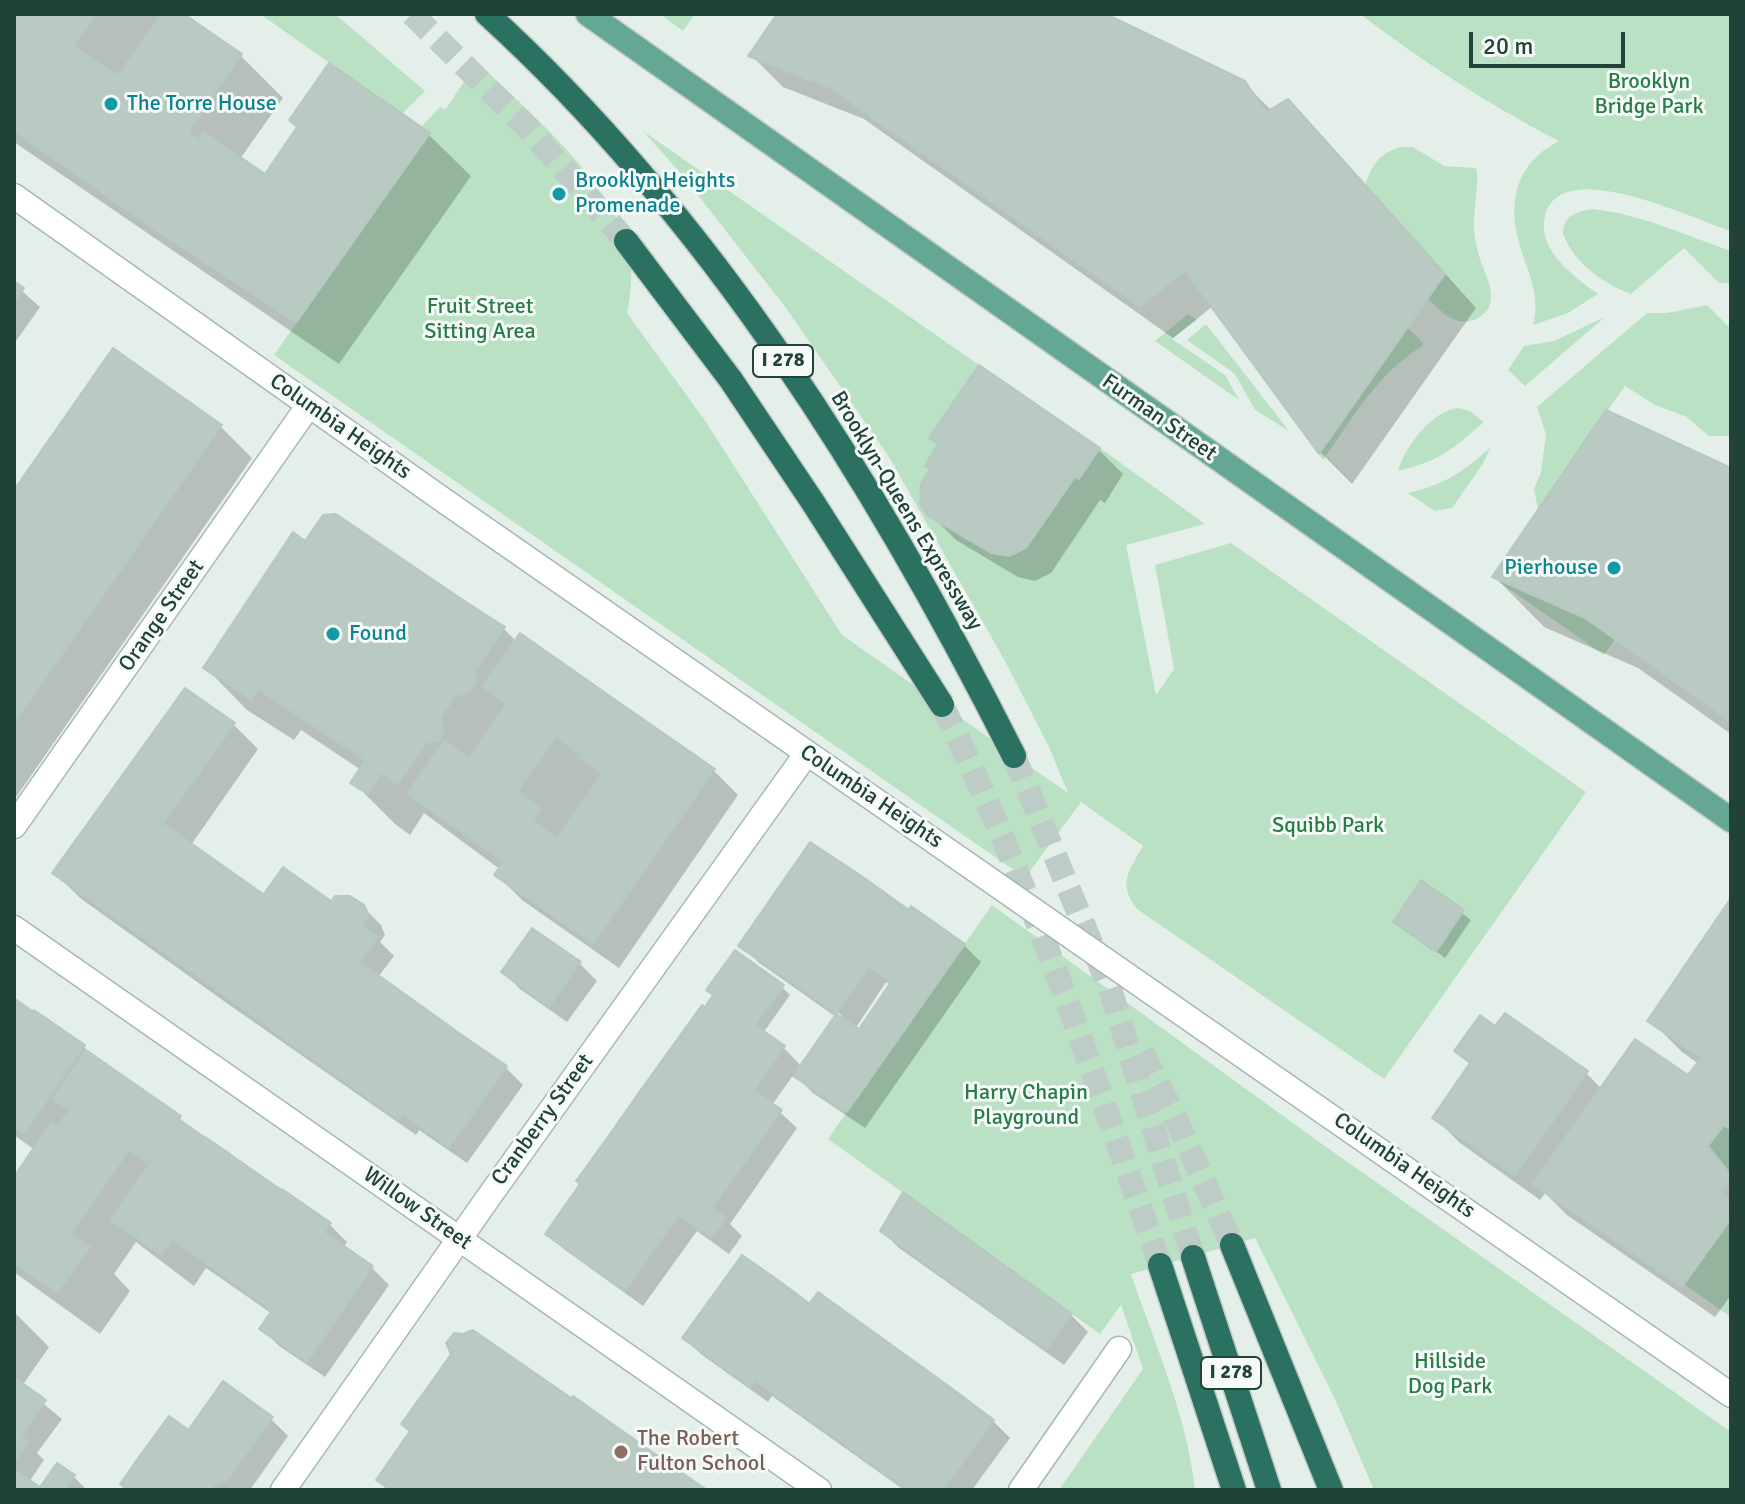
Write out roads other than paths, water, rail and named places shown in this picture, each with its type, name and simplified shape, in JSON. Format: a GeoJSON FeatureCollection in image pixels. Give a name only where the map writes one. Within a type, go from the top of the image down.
{"type":"FeatureCollection","features":[{"type":"Feature","properties":{"kind":"highway","name":"Brooklyn-Queens Expressway"},"geometry":{"type":"LineString","coordinates":[[487,14],[558,85],[656,192],[766,334],[871,497],[970,669],[1014,756]]}},
{"type":"Feature","properties":{"kind":"highway","name":"I 278"},"geometry":{"type":"LineString","coordinates":[[626,241],[731,380],[942,705]]}},
{"type":"Feature","properties":{"kind":"highway"},"geometry":{"type":"LineString","coordinates":[[1232,1245],[1331,1490]]}},
{"type":"Feature","properties":{"kind":"highway","name":"I 278"},"geometry":{"type":"LineString","coordinates":[[1193,1257],[1269,1490]]}},
{"type":"Feature","properties":{"kind":"highway","name":"I 278"},"geometry":{"type":"LineString","coordinates":[[1160,1265],[1234,1490]]}},
{"type":"Feature","properties":{"kind":"highway"},"geometry":{"type":"LineString","coordinates":[[1212,1418],[1214,1490]]}},
{"type":"Feature","properties":{"kind":"main road","name":"Furman Street"},"geometry":{"type":"LineString","coordinates":[[588,14],[1731,820]]}},
{"type":"Feature","properties":{"kind":"street","name":"Columbia Heights"},"geometry":{"type":"LineString","coordinates":[[14,196],[807,753],[1731,1395]]}},
{"type":"Feature","properties":{"kind":"street","name":"Orange Street"},"geometry":{"type":"LineString","coordinates":[[14,826],[309,405]]}},
{"type":"Feature","properties":{"kind":"street","name":"Cranberry Street"},"geometry":{"type":"LineString","coordinates":[[283,1490],[807,753]]}},
{"type":"Feature","properties":{"kind":"street","name":"Willow Street"},"geometry":{"type":"LineString","coordinates":[[14,928],[819,1490]]}},
{"type":"Feature","properties":{"kind":"street"},"geometry":{"type":"LineString","coordinates":[[1021,1490],[1119,1349]]}},
{"type":"Feature","properties":{"kind":"tunnel"},"geometry":{"type":"LineString","coordinates":[[412,14],[527,127],[626,241]]}},
{"type":"Feature","properties":{"kind":"tunnel"},"geometry":{"type":"LineString","coordinates":[[942,705],[1033,911],[1160,1265]]}},
{"type":"Feature","properties":{"kind":"tunnel"},"geometry":{"type":"LineString","coordinates":[[1014,756],[1110,989],[1193,1257]]}},
{"type":"Feature","properties":{"kind":"tunnel"},"geometry":{"type":"LineString","coordinates":[[1142,1052],[1177,1121],[1232,1245]]}},
{"type":"Feature","properties":{"kind":"place","name":"The Torre House"},"geometry":{"type":"Point","coordinates":[111,104]}},
{"type":"Feature","properties":{"kind":"place","name":"Brooklyn Heights Promenade"},"geometry":{"type":"Point","coordinates":[559,194]}},
{"type":"Feature","properties":{"kind":"place","name":"Pierhouse"},"geometry":{"type":"Point","coordinates":[1614,568]}},
{"type":"Feature","properties":{"kind":"place","name":"Found"},"geometry":{"type":"Point","coordinates":[333,634]}},
{"type":"Feature","properties":{"kind":"place","name":"The Robert Fulton School"},"geometry":{"type":"Point","coordinates":[621,1452]}},
{"type":"Feature","properties":{"kind":"park label","name":"Brooklyn Bridge Park"},"geometry":{"type":"Point","coordinates":[1649,94]}},
{"type":"Feature","properties":{"kind":"park label","name":"Fruit Street Sitting Area"},"geometry":{"type":"Point","coordinates":[480,320]}},
{"type":"Feature","properties":{"kind":"park label","name":"Squibb Park"},"geometry":{"type":"Point","coordinates":[1328,826]}},
{"type":"Feature","properties":{"kind":"park label","name":"Harry Chapin Playground"},"geometry":{"type":"Point","coordinates":[1026,1106]}},
{"type":"Feature","properties":{"kind":"park label","name":"Hillside Dog Park"},"geometry":{"type":"Point","coordinates":[1450,1374]}}]}
